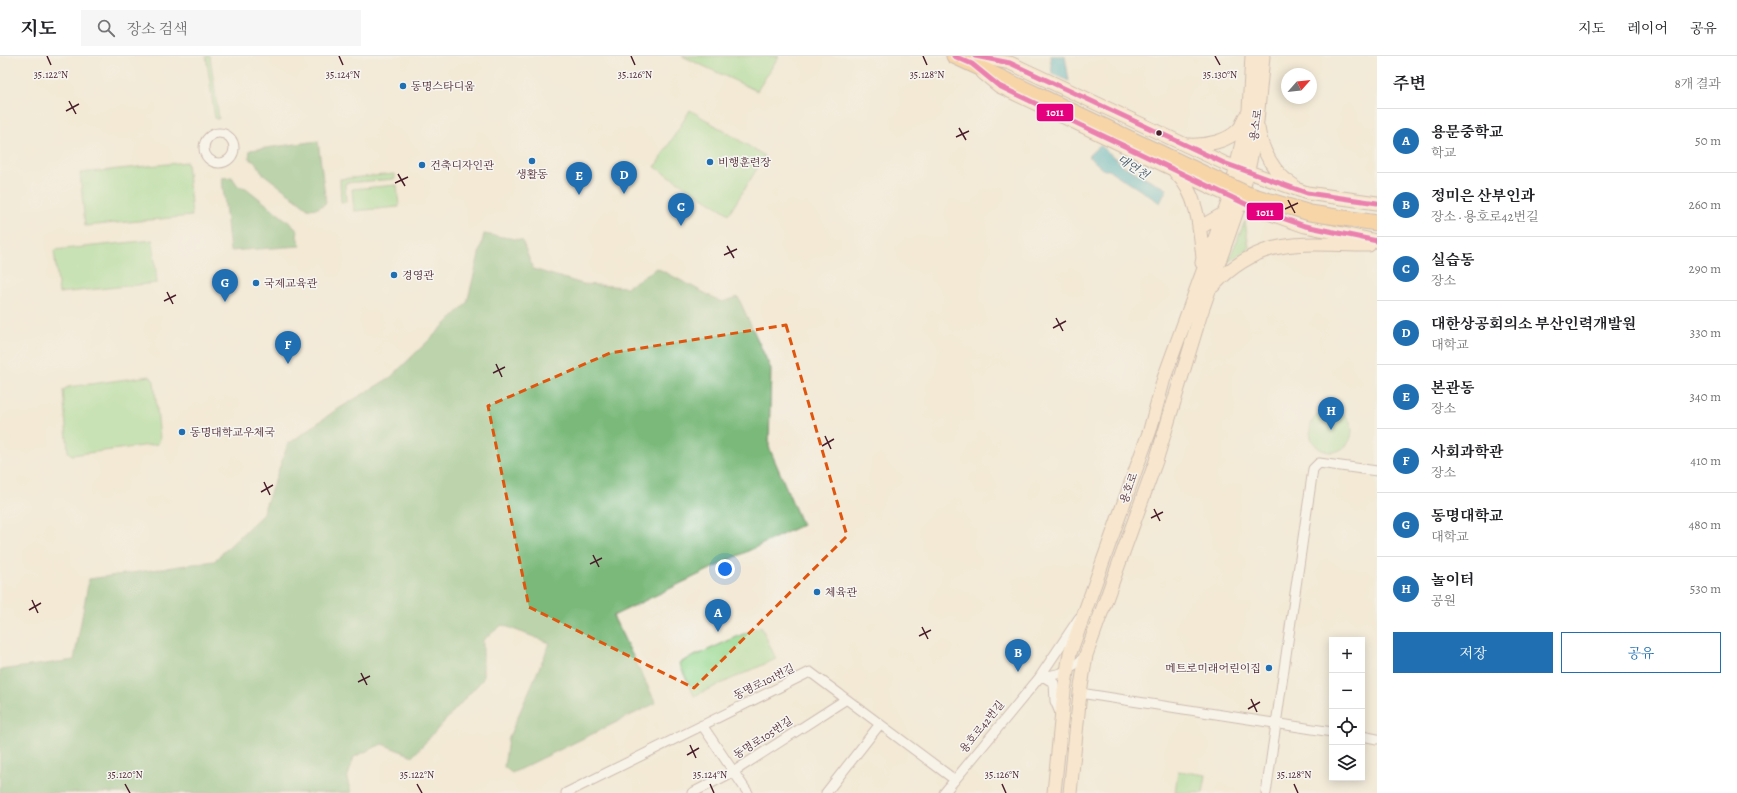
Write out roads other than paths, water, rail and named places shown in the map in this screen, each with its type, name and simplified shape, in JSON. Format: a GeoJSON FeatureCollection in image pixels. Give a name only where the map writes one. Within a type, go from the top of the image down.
{"type":"FeatureCollection","features":[{"type":"Feature","properties":{"kind":"highway"},"geometry":{"type":"LineString","coordinates":[[954,56],[974,59],[1247,194],[1310,213],[1377,223]]}},
{"type":"Feature","properties":{"kind":"highway"},"geometry":{"type":"LineString","coordinates":[[1042,92],[1250,186],[1312,204],[1377,214]]}},
{"type":"Feature","properties":{"kind":"main road","name":"용소로"},"geometry":{"type":"LineString","coordinates":[[1242,170],[1249,110],[1252,56]]}},
{"type":"Feature","properties":{"kind":"main road","name":"용소로"},"geometry":{"type":"LineString","coordinates":[[1236,195],[1257,121],[1264,56]]}},
{"type":"Feature","properties":{"kind":"main road"},"geometry":{"type":"LineString","coordinates":[[974,59],[1010,63],[1185,145],[1242,170],[1306,193],[1377,203]]}},
{"type":"Feature","properties":{"kind":"main road"},"geometry":{"type":"LineString","coordinates":[[974,59],[999,86],[1172,169],[1236,195],[1271,215],[1305,226],[1377,241]]}},
{"type":"Feature","properties":{"kind":"main road"},"geometry":{"type":"LineString","coordinates":[[1185,145],[1201,146],[1227,137],[1239,129],[1249,110]]}},
{"type":"Feature","properties":{"kind":"main road"},"geometry":{"type":"LineString","coordinates":[[1257,121],[1262,143],[1272,164],[1290,184],[1306,193]]}},
{"type":"Feature","properties":{"kind":"main road"},"geometry":{"type":"LineString","coordinates":[[1172,169],[1183,180],[1196,211],[1203,258],[1198,281]]}},
{"type":"Feature","properties":{"kind":"main road","name":"용호로"},"geometry":{"type":"LineString","coordinates":[[1054,793],[1061,716],[1070,653],[1150,430],[1164,378],[1198,281],[1225,213],[1236,195]]}},
{"type":"Feature","properties":{"kind":"main road","name":"용호로"},"geometry":{"type":"LineString","coordinates":[[1070,793],[1080,693],[1086,655],[1156,461],[1209,291],[1236,195]]}},
{"type":"Feature","properties":{"kind":"main road"},"geometry":{"type":"LineString","coordinates":[[1199,228],[1225,213]]}},
{"type":"Feature","properties":{"kind":"main road"},"geometry":{"type":"LineString","coordinates":[[1209,291],[1224,275],[1242,260],[1271,248],[1296,244],[1377,245]]}},
{"type":"Feature","properties":{"kind":"main road"},"geometry":{"type":"LineString","coordinates":[[1150,430],[1158,423],[1160,426],[1156,461]]}},
{"type":"Feature","properties":{"kind":"main road"},"geometry":{"type":"LineString","coordinates":[[1130,487],[1127,516],[1132,519],[1137,514]]}},
{"type":"Feature","properties":{"kind":"street"},"geometry":{"type":"LineString","coordinates":[[1266,793],[1313,469],[1319,463],[1377,471]]}},
{"type":"Feature","properties":{"kind":"street","name":"용호로42번길"},"geometry":{"type":"LineString","coordinates":[[944,793],[1042,677],[1056,651],[1085,610]]}},
{"type":"Feature","properties":{"kind":"street"},"geometry":{"type":"LineString","coordinates":[[1056,651],[1054,661],[1057,668],[1067,669]]}},
{"type":"Feature","properties":{"kind":"street"},"geometry":{"type":"LineString","coordinates":[[1042,677],[1061,673],[1079,662],[1086,655]]}},
{"type":"Feature","properties":{"kind":"street","name":"동명로101번길"},"geometry":{"type":"LineString","coordinates":[[566,793],[581,790],[702,725],[810,672],[845,700],[955,780]]}},
{"type":"Feature","properties":{"kind":"street"},"geometry":{"type":"LineString","coordinates":[[1042,677],[1054,682],[1055,701],[1061,716]]}},
{"type":"Feature","properties":{"kind":"street"},"geometry":{"type":"LineString","coordinates":[[1080,693],[1329,732]]}},
{"type":"Feature","properties":{"kind":"street","name":"동명로105번길"},"geometry":{"type":"LineString","coordinates":[[692,793],[733,772],[845,700]]}},
{"type":"Feature","properties":{"kind":"street"},"geometry":{"type":"LineString","coordinates":[[826,793],[880,724]]}},
{"type":"Feature","properties":{"kind":"street"},"geometry":{"type":"LineString","coordinates":[[702,725],[748,793]]}},
{"type":"Feature","properties":{"kind":"street"},"geometry":{"type":"LineString","coordinates":[[1365,737],[1377,739]]}},
{"type":"Feature","properties":{"kind":"water"},"geometry":{"type":"Polygon","coordinates":[[[1050,56],[1065,56],[1069,81],[1052,74],[1050,56]]]}},
{"type":"Feature","properties":{"kind":"water"},"geometry":{"type":"Polygon","coordinates":[[[1100,145],[1124,166],[1167,189],[1160,203],[1109,170],[1104,170],[1088,156],[1100,145]]]}},
{"type":"Feature","properties":{"kind":"place","name":"동명스타디움"},"geometry":{"type":"Point","coordinates":[403,86]}},
{"type":"Feature","properties":{"kind":"place","name":"생활동"},"geometry":{"type":"Point","coordinates":[532,161]}},
{"type":"Feature","properties":{"kind":"place","name":"비행훈련장"},"geometry":{"type":"Point","coordinates":[710,162]}},
{"type":"Feature","properties":{"kind":"place","name":"건축디자인관"},"geometry":{"type":"Point","coordinates":[422,165]}},
{"type":"Feature","properties":{"kind":"place","name":"대한상공회의소 부산인력개발원"},"geometry":{"type":"Point","coordinates":[624,194]}},
{"type":"Feature","properties":{"kind":"place","name":"본관동"},"geometry":{"type":"Point","coordinates":[579,195]}},
{"type":"Feature","properties":{"kind":"place","name":"실습동"},"geometry":{"type":"Point","coordinates":[681,226]}},
{"type":"Feature","properties":{"kind":"place","name":"경영관"},"geometry":{"type":"Point","coordinates":[394,275]}},
{"type":"Feature","properties":{"kind":"place","name":"국제교육관"},"geometry":{"type":"Point","coordinates":[256,283]}},
{"type":"Feature","properties":{"kind":"place","name":"동명대학교"},"geometry":{"type":"Point","coordinates":[225,302]}},
{"type":"Feature","properties":{"kind":"place","name":"사회과학관"},"geometry":{"type":"Point","coordinates":[288,364]}},
{"type":"Feature","properties":{"kind":"place","name":"놀이터"},"geometry":{"type":"Point","coordinates":[1331,430]}},
{"type":"Feature","properties":{"kind":"place","name":"동명대학교우체국"},"geometry":{"type":"Point","coordinates":[182,432]}},
{"type":"Feature","properties":{"kind":"place","name":"체육관"},"geometry":{"type":"Point","coordinates":[817,592]}},
{"type":"Feature","properties":{"kind":"place","name":"용문중학교"},"geometry":{"type":"Point","coordinates":[718,632]}},
{"type":"Feature","properties":{"kind":"place","name":"메트로미래어린이집"},"geometry":{"type":"Point","coordinates":[1269,668]}},
{"type":"Feature","properties":{"kind":"place","name":"정미은 산부인과"},"geometry":{"type":"Point","coordinates":[1018,672]}},
{"type":"Feature","properties":{"kind":"water label","name":"대연천"},"geometry":{"type":"Point","coordinates":[1133,167]}}]}
